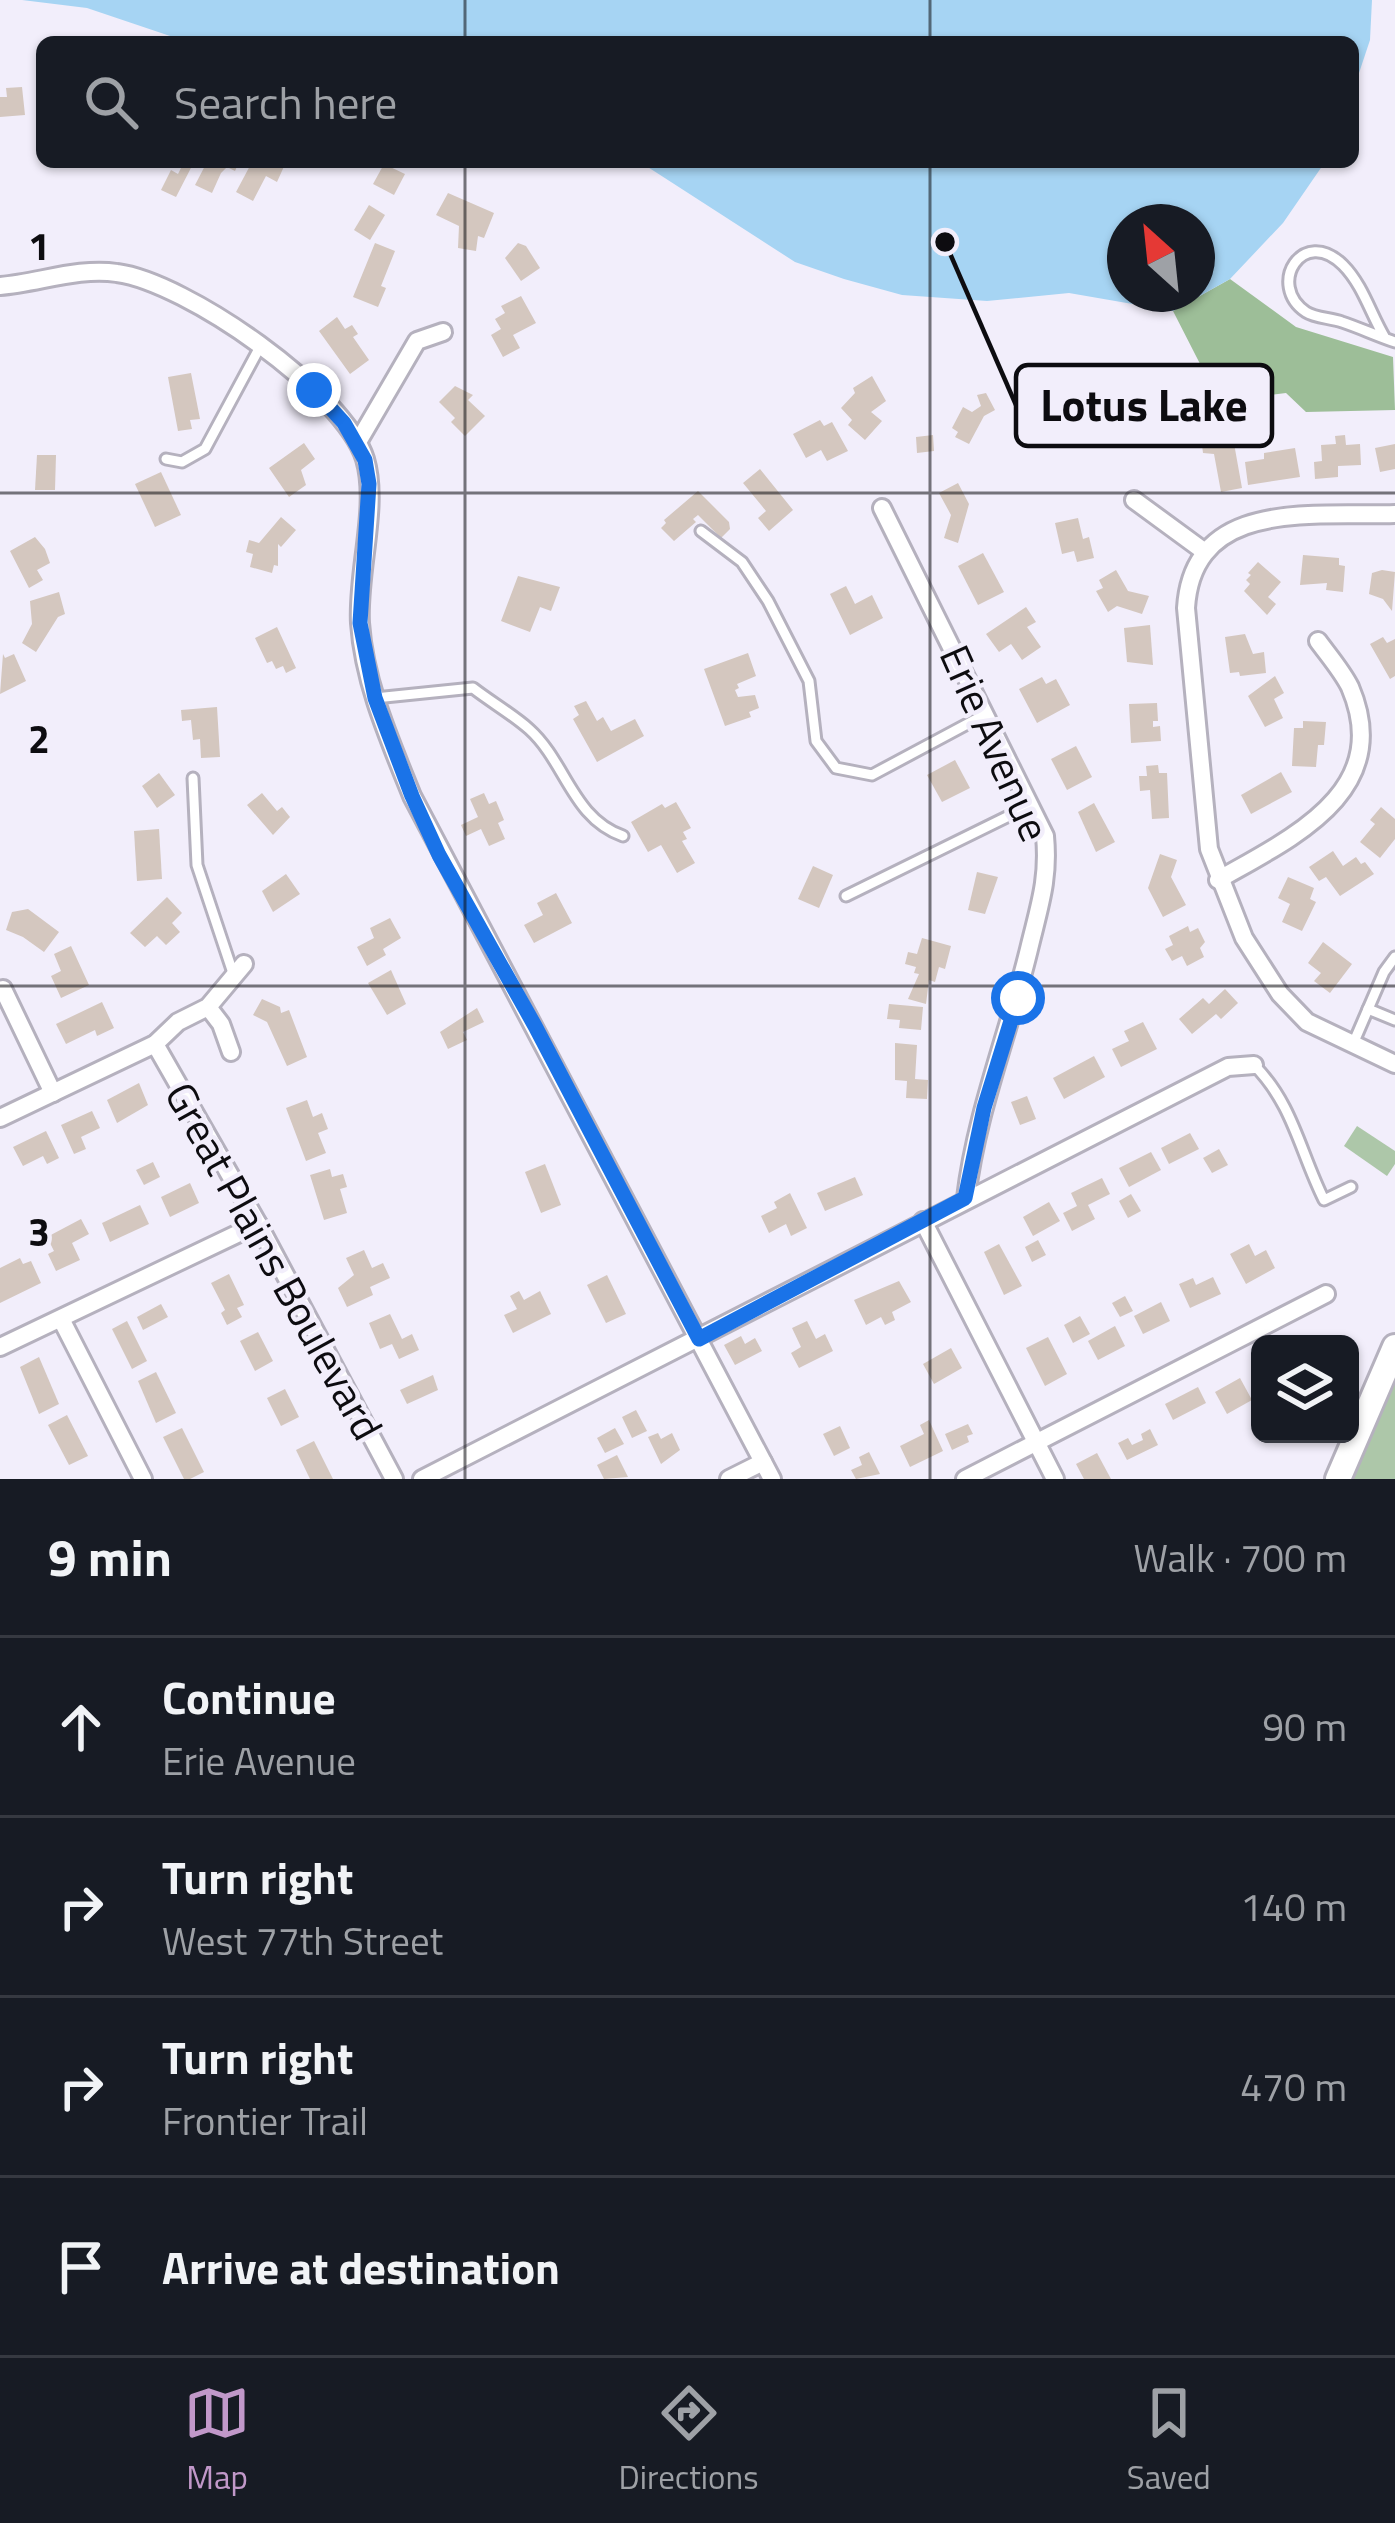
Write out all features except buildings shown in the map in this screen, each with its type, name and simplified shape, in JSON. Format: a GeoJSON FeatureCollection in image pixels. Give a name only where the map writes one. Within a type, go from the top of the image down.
{"type":"FeatureCollection","features":[{"type":"Feature","properties":{"kind":"street"},"geometry":{"type":"LineString","coordinates":[[0,286],[83,273],[121,273],[177,292],[261,345],[314,390],[358,442],[369,484],[360,623],[375,698],[412,796],[439,855],[535,1026],[772,1479]]}},
{"type":"Feature","properties":{"kind":"street"},"geometry":{"type":"LineString","coordinates":[[358,442],[417,341],[443,332]]}},
{"type":"Feature","properties":{"kind":"street"},"geometry":{"type":"LineString","coordinates":[[1134,500],[1205,552]]}},
{"type":"Feature","properties":{"kind":"street","name":"Erie Avenue"},"geometry":{"type":"LineString","coordinates":[[882,508],[1045,836],[1048,872],[1018,998],[970,1162],[965,1198]]}},
{"type":"Feature","properties":{"kind":"street"},"geometry":{"type":"LineString","coordinates":[[1395,514],[1250,521],[1226,532],[1192,568],[1186,608],[1206,831],[1218,880],[1244,938],[1280,994],[1307,1022],[1395,1064]]}},
{"type":"Feature","properties":{"kind":"street"},"geometry":{"type":"LineString","coordinates":[[1218,880],[1325,816],[1349,792],[1363,766],[1367,738],[1362,716],[1351,688],[1318,641]]}},
{"type":"Feature","properties":{"kind":"street"},"geometry":{"type":"LineString","coordinates":[[0,1118],[154,1044],[178,1022],[208,1007],[239,970]]}},
{"type":"Feature","properties":{"kind":"street"},"geometry":{"type":"LineString","coordinates":[[3,988],[53,1093]]}},
{"type":"Feature","properties":{"kind":"street"},"geometry":{"type":"LineString","coordinates":[[208,1007],[231,1052]]}},
{"type":"Feature","properties":{"kind":"street","name":"Great Plains Boulevard"},"geometry":{"type":"LineString","coordinates":[[154,1044],[258,1224],[392,1479]]}},
{"type":"Feature","properties":{"kind":"street"},"geometry":{"type":"LineString","coordinates":[[422,1479],[1228,1067],[1254,1065]]}},
{"type":"Feature","properties":{"kind":"street"},"geometry":{"type":"LineString","coordinates":[[923,1221],[1055,1479]]}},
{"type":"Feature","properties":{"kind":"street"},"geometry":{"type":"LineString","coordinates":[[0,1347],[258,1224]]}},
{"type":"Feature","properties":{"kind":"street"},"geometry":{"type":"LineString","coordinates":[[964,1479],[1326,1294]]}},
{"type":"Feature","properties":{"kind":"street"},"geometry":{"type":"LineString","coordinates":[[61,1318],[143,1479]]}},
{"type":"Feature","properties":{"kind":"street"},"geometry":{"type":"LineString","coordinates":[[1338,1479],[1395,1347]]}},
{"type":"Feature","properties":{"kind":"street"},"geometry":{"type":"LineString","coordinates":[[729,1479],[763,1462]]}},
{"type":"Feature","properties":{"kind":"lane"},"geometry":{"type":"LineString","coordinates":[[1313,250],[1330,254],[1347,268],[1390,340],[1307,313],[1292,296],[1288,281],[1298,259],[1313,250]]}},
{"type":"Feature","properties":{"kind":"lane"},"geometry":{"type":"LineString","coordinates":[[166,459],[182,462],[205,449],[261,345]]}},
{"type":"Feature","properties":{"kind":"lane"},"geometry":{"type":"LineString","coordinates":[[701,531],[742,562],[768,601],[809,681],[816,740],[836,768],[872,776],[986,714]]}},
{"type":"Feature","properties":{"kind":"lane"},"geometry":{"type":"LineString","coordinates":[[375,698],[473,688],[531,730],[588,816],[623,836]]}},
{"type":"Feature","properties":{"kind":"lane"},"geometry":{"type":"LineString","coordinates":[[193,778],[197,865],[239,970]]}},
{"type":"Feature","properties":{"kind":"lane"},"geometry":{"type":"LineString","coordinates":[[846,896],[1031,805]]}},
{"type":"Feature","properties":{"kind":"lane"},"geometry":{"type":"LineString","coordinates":[[1353,1044],[1395,957]]}},
{"type":"Feature","properties":{"kind":"lane"},"geometry":{"type":"LineString","coordinates":[[1368,1009],[1395,1020]]}},
{"type":"Feature","properties":{"kind":"lane"},"geometry":{"type":"LineString","coordinates":[[1254,1065],[1287,1105],[1324,1200],[1351,1187]]}},
{"type":"Feature","properties":{"kind":"green space"},"geometry":{"type":"Polygon","coordinates":[[[1230,279],[1296,327],[1393,357],[1395,410],[1306,412],[1286,393],[1219,401],[1174,312],[1215,312],[1215,287],[1230,279]]]}},
{"type":"Feature","properties":{"kind":"green space"},"geometry":{"type":"Polygon","coordinates":[[[1357,1126],[1395,1151],[1395,1164],[1387,1176],[1344,1146],[1357,1126]]]}},
{"type":"Feature","properties":{"kind":"green space"},"geometry":{"type":"Polygon","coordinates":[[[1395,1347],[1395,1479],[1338,1479],[1354,1443],[1359,1443],[1359,1430],[1395,1347]]]}},
{"type":"Feature","properties":{"kind":"water"},"geometry":{"type":"Polygon","coordinates":[[[22,0],[1372,0],[1370,40],[1359,73],[1359,36],[170,36],[87,8],[22,0]]]}},
{"type":"Feature","properties":{"kind":"water"},"geometry":{"type":"Polygon","coordinates":[[[649,168],[1321,168],[1283,223],[1230,279],[1215,287],[1215,204],[1107,204],[1107,300],[1069,293],[987,301],[902,295],[795,262],[649,168]]]}},
{"type":"Feature","properties":{"kind":"place","name":"Lotus Lake"},"geometry":{"type":"Point","coordinates":[945,242]}},
{"type":"Feature","properties":{"kind":"route"},"geometry":{"type":"LineString","coordinates":[[314,390],[358,442],[365,460],[369,484],[360,623],[375,698],[412,796],[439,855],[535,1026],[699,1339],[965,1198],[984,1108],[1018,998]]}}]}
